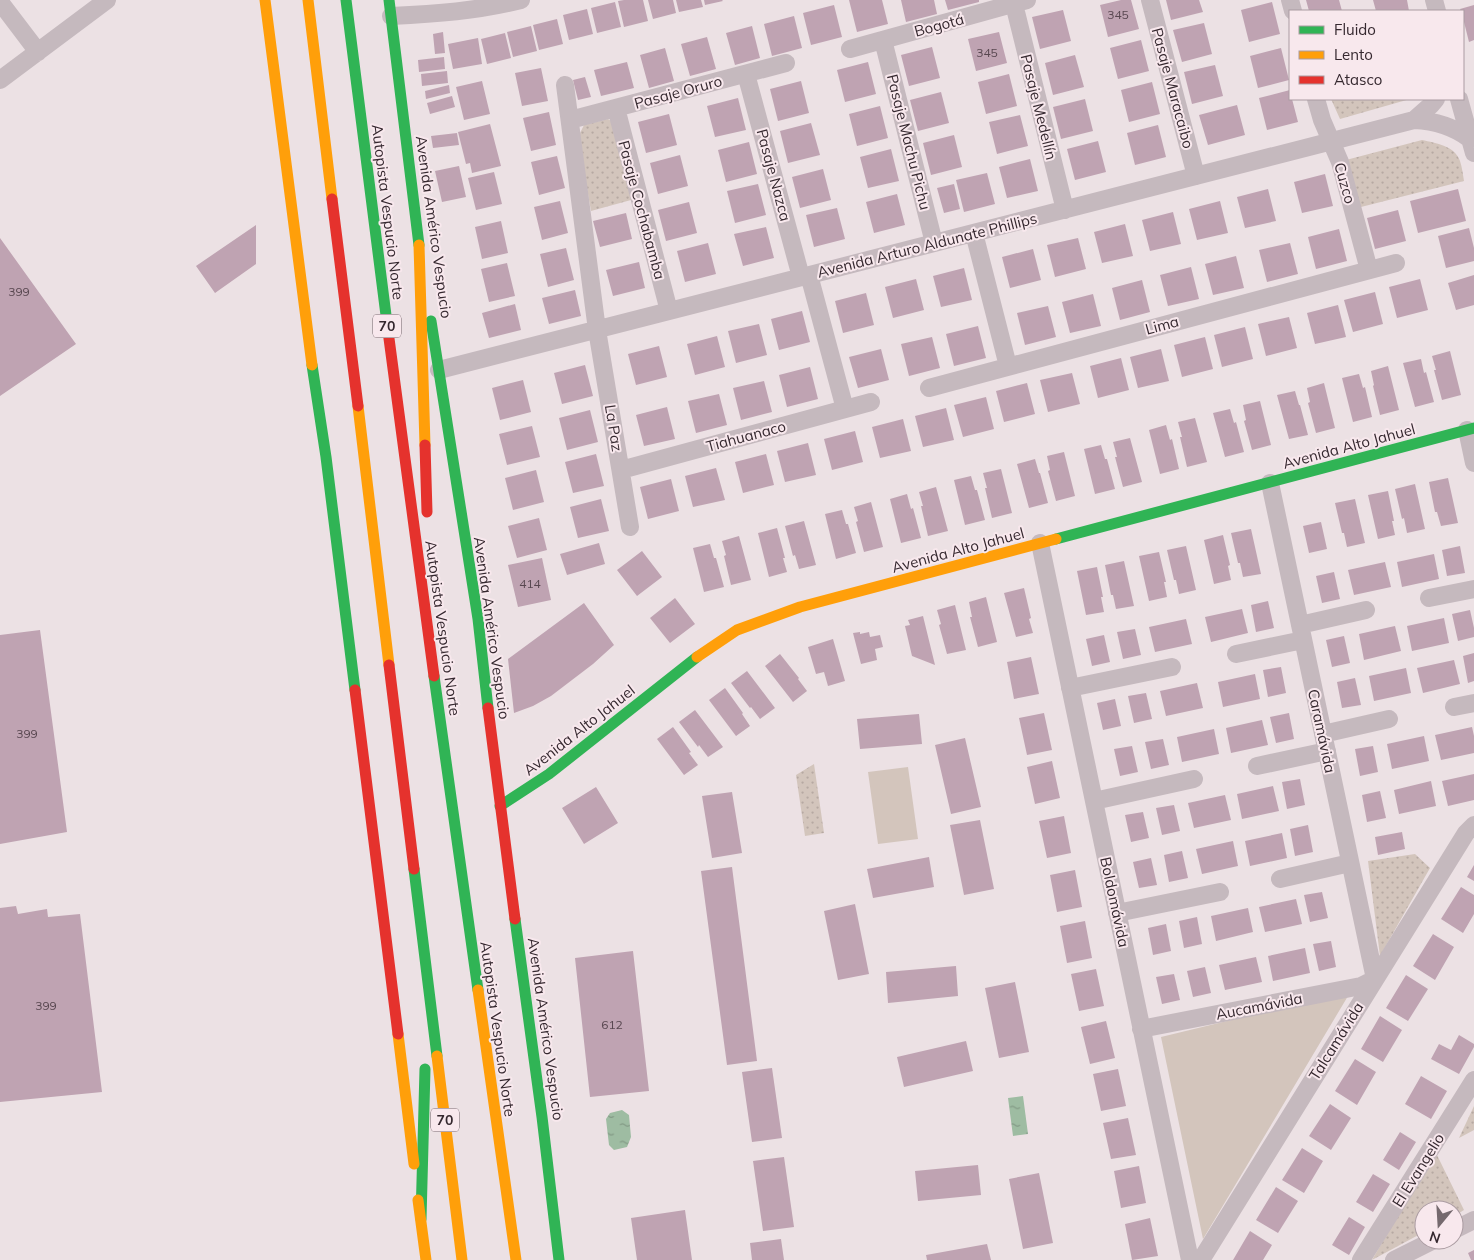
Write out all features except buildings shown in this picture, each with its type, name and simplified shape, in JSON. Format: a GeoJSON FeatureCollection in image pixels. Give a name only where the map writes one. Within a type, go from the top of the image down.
{"type":"FeatureCollection","features":[{"type":"Feature","properties":{"kind":"main road"},"geometry":{"type":"LineString","coordinates":[[265,0],[315,390],[328,466],[426,1260]]}},
{"type":"Feature","properties":{"kind":"main road","name":"70"},"geometry":{"type":"LineString","coordinates":[[308,0],[462,1260]]}},
{"type":"Feature","properties":{"kind":"main road","name":"Autopista Vespucio Norte"},"geometry":{"type":"LineString","coordinates":[[346,0],[407,484],[516,1260]]}},
{"type":"Feature","properties":{"kind":"main road","name":"Avenida Américo Vespucio"},"geometry":{"type":"LineString","coordinates":[[390,8],[419,245],[478,619],[500,806],[559,1260]]}},
{"type":"Feature","properties":{"kind":"main road"},"geometry":{"type":"LineString","coordinates":[[419,245],[427,522]]}},
{"type":"Feature","properties":{"kind":"main road","name":"Avenida Alto Jahuel"},"geometry":{"type":"LineString","coordinates":[[500,806],[549,774],[705,650],[737,630],[800,607],[1471,429]]}},
{"type":"Feature","properties":{"kind":"main road"},"geometry":{"type":"LineString","coordinates":[[427,542],[430,651]]}},
{"type":"Feature","properties":{"kind":"main road"},"geometry":{"type":"LineString","coordinates":[[421,1219],[428,980]]}},
{"type":"Feature","properties":{"kind":"street"},"geometry":{"type":"LineString","coordinates":[[0,80],[107,0]]}},
{"type":"Feature","properties":{"kind":"street"},"geometry":{"type":"LineString","coordinates":[[390,8],[444,13],[480,9],[521,0]]}},
{"type":"Feature","properties":{"kind":"street","name":"Pasaje Maracaibo"},"geometry":{"type":"LineString","coordinates":[[1150,0],[1196,176]]}},
{"type":"Feature","properties":{"kind":"street"},"geometry":{"type":"LineString","coordinates":[[0,2],[38,52]]}},
{"type":"Feature","properties":{"kind":"street","name":"Bogotá"},"geometry":{"type":"LineString","coordinates":[[850,49],[1021,2]]}},
{"type":"Feature","properties":{"kind":"street","name":"Pasaje Medellín"},"geometry":{"type":"LineString","coordinates":[[1021,2],[1065,210]]}},
{"type":"Feature","properties":{"kind":"street","name":"Pasaje Machu Pichu"},"geometry":{"type":"LineString","coordinates":[[883,40],[934,243]]}},
{"type":"Feature","properties":{"kind":"street","name":"Pasaje Oruro"},"geometry":{"type":"LineString","coordinates":[[570,120],[786,63]]}},
{"type":"Feature","properties":{"kind":"street","name":"Pasaje Nazca"},"geometry":{"type":"LineString","coordinates":[[746,74],[845,409]]}},
{"type":"Feature","properties":{"kind":"street"},"geometry":{"type":"LineString","coordinates":[[565,85],[597,330]]}},
{"type":"Feature","properties":{"kind":"street","name":"Cuzco"},"geometry":{"type":"LineString","coordinates":[[1316,100],[1322,120],[1340,162],[1369,270]]}},
{"type":"Feature","properties":{"kind":"street","name":"Avenida Arturo Aldunate Phillips"},"geometry":{"type":"LineString","coordinates":[[1414,120],[1435,100]]}},
{"type":"Feature","properties":{"kind":"street"},"geometry":{"type":"LineString","coordinates":[[1460,100],[1472,146]]}},
{"type":"Feature","properties":{"kind":"street","name":"Pasaje Cochabamba"},"geometry":{"type":"LineString","coordinates":[[616,108],[669,311]]}},
{"type":"Feature","properties":{"kind":"street","name":"Avenida Arturo Aldunate Phillips"},"geometry":{"type":"LineString","coordinates":[[439,370],[1414,120],[1444,124],[1462,133],[1472,146]]}},
{"type":"Feature","properties":{"kind":"street"},"geometry":{"type":"LineString","coordinates":[[974,233],[1008,366]]}},
{"type":"Feature","properties":{"kind":"street","name":"Lima"},"geometry":{"type":"LineString","coordinates":[[928,388],[1396,263]]}},
{"type":"Feature","properties":{"kind":"street","name":"La Paz"},"geometry":{"type":"LineString","coordinates":[[597,330],[630,527]]}},
{"type":"Feature","properties":{"kind":"street","name":"Tiahuanaco"},"geometry":{"type":"LineString","coordinates":[[621,470],[871,402]]}},
{"type":"Feature","properties":{"kind":"street"},"geometry":{"type":"LineString","coordinates":[[1471,429],[1474,463]]}},
{"type":"Feature","properties":{"kind":"street","name":"Caramávida"},"geometry":{"type":"LineString","coordinates":[[1270,483],[1375,979]]}},
{"type":"Feature","properties":{"kind":"street","name":"Boldomávida"},"geometry":{"type":"LineString","coordinates":[[1040,543],[1190,1260]]}},
{"type":"Feature","properties":{"kind":"street"},"geometry":{"type":"LineString","coordinates":[[1429,598],[1474,590]]}},
{"type":"Feature","properties":{"kind":"street"},"geometry":{"type":"LineString","coordinates":[[1236,654],[1366,610]]}},
{"type":"Feature","properties":{"kind":"street"},"geometry":{"type":"LineString","coordinates":[[1070,688],[1172,667]]}},
{"type":"Feature","properties":{"kind":"street"},"geometry":{"type":"LineString","coordinates":[[1454,707],[1474,703]]}},
{"type":"Feature","properties":{"kind":"street"},"geometry":{"type":"LineString","coordinates":[[1257,766],[1389,719]]}},
{"type":"Feature","properties":{"kind":"street"},"geometry":{"type":"LineString","coordinates":[[1094,801],[1194,779]]}},
{"type":"Feature","properties":{"kind":"street","name":"Talcamávida"},"geometry":{"type":"LineString","coordinates":[[1201,1260],[1466,833],[1474,825]]}},
{"type":"Feature","properties":{"kind":"street"},"geometry":{"type":"LineString","coordinates":[[1280,879],[1350,863]]}},
{"type":"Feature","properties":{"kind":"street"},"geometry":{"type":"LineString","coordinates":[[1117,913],[1220,892]]}},
{"type":"Feature","properties":{"kind":"street","name":"Aucamávida"},"geometry":{"type":"LineString","coordinates":[[1142,1029],[1361,986],[1375,979]]}},
{"type":"Feature","properties":{"kind":"street","name":"El Evangelio"},"geometry":{"type":"LineString","coordinates":[[1361,1260],[1474,1080]]}},
{"type":"Feature","properties":{"kind":"street"},"geometry":{"type":"LineString","coordinates":[[1394,1260],[1414,1250]]}},
{"type":"Feature","properties":{"kind":"shaded area"},"geometry":{"type":"Polygon","coordinates":[[[1331,100],[1406,100],[1340,119],[1331,100]]]}},
{"type":"Feature","properties":{"kind":"shaded area"},"geometry":{"type":"Polygon","coordinates":[[[608,119],[614,123],[631,200],[591,211],[578,137],[584,125],[608,119]]]}},
{"type":"Feature","properties":{"kind":"shaded area"},"geometry":{"type":"Polygon","coordinates":[[[1422,140],[1444,146],[1454,152],[1460,161],[1464,181],[1357,208],[1346,160],[1422,140]]]}},
{"type":"Feature","properties":{"kind":"shaded area"},"geometry":{"type":"Polygon","coordinates":[[[814,764],[824,833],[805,836],[796,775],[814,764]]]}},
{"type":"Feature","properties":{"kind":"shaded area"},"geometry":{"type":"Polygon","coordinates":[[[908,767],[918,839],[878,844],[868,772],[908,767]]]}},
{"type":"Feature","properties":{"kind":"shaded area"},"geometry":{"type":"Polygon","coordinates":[[[1415,854],[1430,868],[1380,956],[1368,861],[1415,854]]]}},
{"type":"Feature","properties":{"kind":"shaded area"},"geometry":{"type":"Polygon","coordinates":[[[1351,991],[1203,1239],[1161,1037],[1351,991]]]}},
{"type":"Feature","properties":{"kind":"shaded area"},"geometry":{"type":"Polygon","coordinates":[[[1474,1106],[1474,1130],[1459,1138],[1474,1106]]]}},
{"type":"Feature","properties":{"kind":"shaded area"},"geometry":{"type":"Polygon","coordinates":[[[1435,1151],[1459,1200],[1414,1200],[1414,1237],[1372,1260],[1435,1151]]]}},
{"type":"Feature","properties":{"kind":"water"},"geometry":{"type":"Polygon","coordinates":[[[1023,1096],[1028,1134],[1013,1136],[1008,1098],[1023,1096]]]}},
{"type":"Feature","properties":{"kind":"water"},"geometry":{"type":"Polygon","coordinates":[[[622,1110],[629,1115],[631,1137],[627,1147],[614,1150],[609,1145],[606,1119],[610,1113],[622,1110]]]}},
{"type":"Feature","properties":{"kind":"traffic: fast"},"geometry":{"type":"LineString","coordinates":[[346,0],[388,331]]}},
{"type":"Feature","properties":{"kind":"traffic: fast"},"geometry":{"type":"LineString","coordinates":[[389,0],[419,245]]}},
{"type":"Feature","properties":{"kind":"traffic: fast"},"geometry":{"type":"LineString","coordinates":[[431,321],[478,619],[488,708]]}},
{"type":"Feature","properties":{"kind":"traffic: fast"},"geometry":{"type":"LineString","coordinates":[[312,365],[326,457],[355,690]]}},
{"type":"Feature","properties":{"kind":"traffic: fast"},"geometry":{"type":"LineString","coordinates":[[1056,539],[1474,428]]}},
{"type":"Feature","properties":{"kind":"traffic: fast"},"geometry":{"type":"LineString","coordinates":[[500,806],[549,774],[697,657]]}},
{"type":"Feature","properties":{"kind":"traffic: fast"},"geometry":{"type":"LineString","coordinates":[[434,676],[478,990]]}},
{"type":"Feature","properties":{"kind":"traffic: fast"},"geometry":{"type":"LineString","coordinates":[[414,869],[437,1056]]}},
{"type":"Feature","properties":{"kind":"traffic: fast"},"geometry":{"type":"LineString","coordinates":[[515,919],[559,1260]]}},
{"type":"Feature","properties":{"kind":"traffic: fast"},"geometry":{"type":"LineString","coordinates":[[421,1219],[425,1069]]}},
{"type":"Feature","properties":{"kind":"traffic: slow"},"geometry":{"type":"LineString","coordinates":[[265,0],[312,365]]}},
{"type":"Feature","properties":{"kind":"traffic: slow"},"geometry":{"type":"LineString","coordinates":[[308,0],[332,199]]}},
{"type":"Feature","properties":{"kind":"traffic: slow"},"geometry":{"type":"LineString","coordinates":[[419,245],[425,445]]}},
{"type":"Feature","properties":{"kind":"traffic: slow"},"geometry":{"type":"LineString","coordinates":[[358,406],[389,665]]}},
{"type":"Feature","properties":{"kind":"traffic: slow"},"geometry":{"type":"LineString","coordinates":[[697,657],[737,630],[800,607],[1056,539]]}},
{"type":"Feature","properties":{"kind":"traffic: slow"},"geometry":{"type":"LineString","coordinates":[[478,990],[516,1260]]}},
{"type":"Feature","properties":{"kind":"traffic: slow"},"geometry":{"type":"LineString","coordinates":[[398,1034],[414,1164]]}},
{"type":"Feature","properties":{"kind":"traffic: slow"},"geometry":{"type":"LineString","coordinates":[[437,1056],[462,1260]]}},
{"type":"Feature","properties":{"kind":"traffic: slow"},"geometry":{"type":"LineString","coordinates":[[418,1200],[426,1260]]}},
{"type":"Feature","properties":{"kind":"traffic: jam"},"geometry":{"type":"LineString","coordinates":[[332,199],[358,406]]}},
{"type":"Feature","properties":{"kind":"traffic: jam"},"geometry":{"type":"LineString","coordinates":[[388,331],[434,676]]}},
{"type":"Feature","properties":{"kind":"traffic: jam"},"geometry":{"type":"LineString","coordinates":[[425,445],[427,512]]}},
{"type":"Feature","properties":{"kind":"traffic: jam"},"geometry":{"type":"LineString","coordinates":[[389,665],[414,869]]}},
{"type":"Feature","properties":{"kind":"traffic: jam"},"geometry":{"type":"LineString","coordinates":[[355,690],[398,1034]]}},
{"type":"Feature","properties":{"kind":"traffic: jam"},"geometry":{"type":"LineString","coordinates":[[488,708],[515,919]]}}]}
